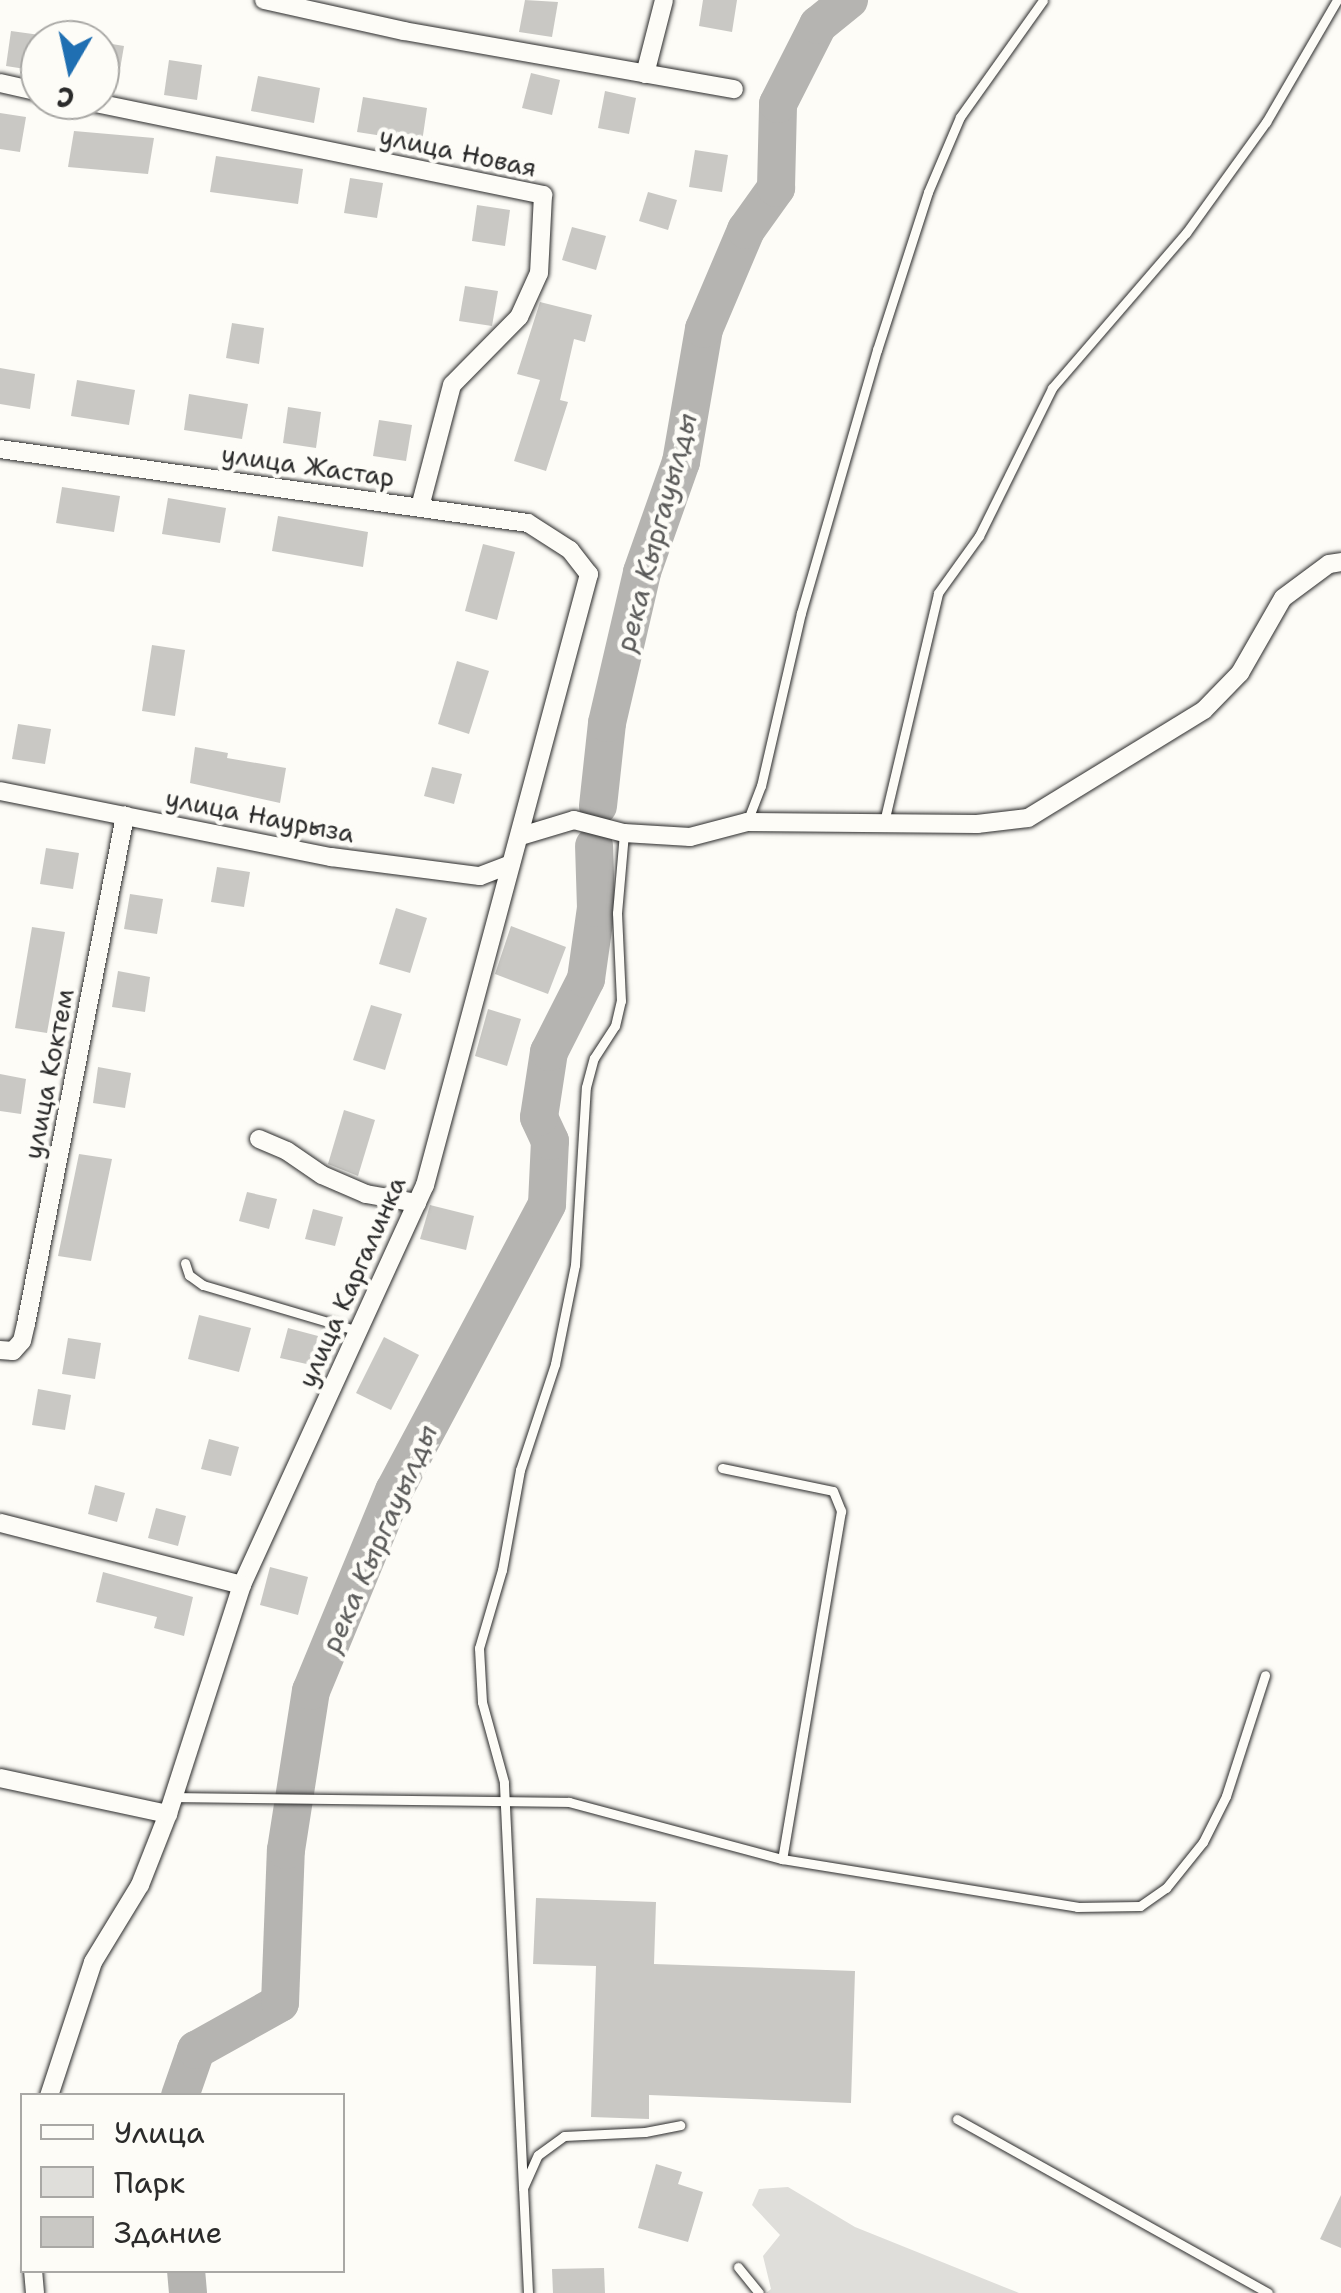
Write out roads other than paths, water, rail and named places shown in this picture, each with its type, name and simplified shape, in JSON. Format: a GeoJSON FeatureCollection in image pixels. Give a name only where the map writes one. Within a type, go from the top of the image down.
{"type":"FeatureCollection","features":[{"type":"Feature","properties":{"kind":"street"},"geometry":{"type":"LineString","coordinates":[[264,0],[404,31],[734,89]]}},
{"type":"Feature","properties":{"kind":"street"},"geometry":{"type":"LineString","coordinates":[[646,74],[664,0]]}},
{"type":"Feature","properties":{"kind":"street","name":"улица Новая"},"geometry":{"type":"LineString","coordinates":[[120,108],[542,195],[539,274],[519,317],[452,386],[420,507]]}},
{"type":"Feature","properties":{"kind":"street","name":"улица Жастар"},"geometry":{"type":"LineString","coordinates":[[0,449],[528,523],[570,550],[589,574]]}},
{"type":"Feature","properties":{"kind":"street"},"geometry":{"type":"LineString","coordinates":[[521,836],[574,820],[624,833],[690,836],[747,822],[977,824],[1028,818],[1204,710],[1240,673],[1283,598],[1328,564],[1341,562]]}},
{"type":"Feature","properties":{"kind":"street","name":"улица Каргалинка"},"geometry":{"type":"LineString","coordinates":[[50,2093],[93,1962],[140,1884],[171,1805],[242,1585],[417,1203],[521,836],[589,574]]}},
{"type":"Feature","properties":{"kind":"street","name":"улица Наурыза"},"geometry":{"type":"LineString","coordinates":[[0,792],[330,857],[480,876],[511,864]]}},
{"type":"Feature","properties":{"kind":"street","name":"улица Коктем"},"geometry":{"type":"LineString","coordinates":[[0,1350],[13,1351],[22,1341],[125,816]]}},
{"type":"Feature","properties":{"kind":"street"},"geometry":{"type":"LineString","coordinates":[[260,1139],[287,1150],[322,1176],[366,1194],[417,1203]]}},
{"type":"Feature","properties":{"kind":"street"},"geometry":{"type":"LineString","coordinates":[[0,1523],[242,1585]]}},
{"type":"Feature","properties":{"kind":"street"},"geometry":{"type":"LineString","coordinates":[[0,1778],[171,1805]]}},
{"type":"Feature","properties":{"kind":"lane"},"geometry":{"type":"LineString","coordinates":[[747,822],[761,786],[801,613],[871,369],[928,192],[960,117],[1043,0]]}},
{"type":"Feature","properties":{"kind":"lane"},"geometry":{"type":"LineString","coordinates":[[884,822],[938,593],[979,536],[1052,388],[1186,233],[1266,122],[1337,0]]}},
{"type":"Feature","properties":{"kind":"lane"},"geometry":{"type":"LineString","coordinates":[[528,2293],[506,1800],[496,1740],[482,1702],[479,1648],[502,1570],[520,1470],[555,1364],[575,1264],[586,1088],[594,1058],[615,1026],[621,1001],[616,913],[624,833]]}},
{"type":"Feature","properties":{"kind":"lane"},"geometry":{"type":"LineString","coordinates":[[186,1263],[189,1274],[203,1286],[358,1330]]}},
{"type":"Feature","properties":{"kind":"lane"},"geometry":{"type":"LineString","coordinates":[[722,1468],[833,1491],[841,1511],[782,1859]]}},
{"type":"Feature","properties":{"kind":"lane"},"geometry":{"type":"LineString","coordinates":[[171,1805],[284,1801],[569,1802],[782,1859],[1077,1907],[1140,1906],[1166,1888],[1203,1842],[1226,1796],[1264,1675]]}},
{"type":"Feature","properties":{"kind":"lane"},"geometry":{"type":"LineString","coordinates":[[957,2119],[1268,2293]]}},
{"type":"Feature","properties":{"kind":"lane"},"geometry":{"type":"LineString","coordinates":[[523,2188],[538,2155],[564,2136],[645,2132],[680,2124]]}},
{"type":"Feature","properties":{"kind":"lane"},"geometry":{"type":"LineString","coordinates":[[738,2267],[759,2293]]}},
{"type":"Feature","properties":{"kind":"waterway","name":"река Кыргауылды"},"geometry":{"type":"LineString","coordinates":[[598,806],[607,723],[642,572],[681,462],[704,329],[746,230],[776,188],[778,104],[818,25],[849,0]]}},
{"type":"Feature","properties":{"kind":"waterway","name":"река Кыргауылды"},"geometry":{"type":"LineString","coordinates":[[181,2093],[196,2050],[280,2003],[286,1850],[311,1691],[394,1491],[547,1204],[550,1141],[539,1117],[549,1052],[586,979],[596,908],[594,846]]}},
{"type":"Feature","properties":{"kind":"waterway","name":"река Кыргауылды"},"geometry":{"type":"LineString","coordinates":[[186,2273],[188,2293]]}}]}
